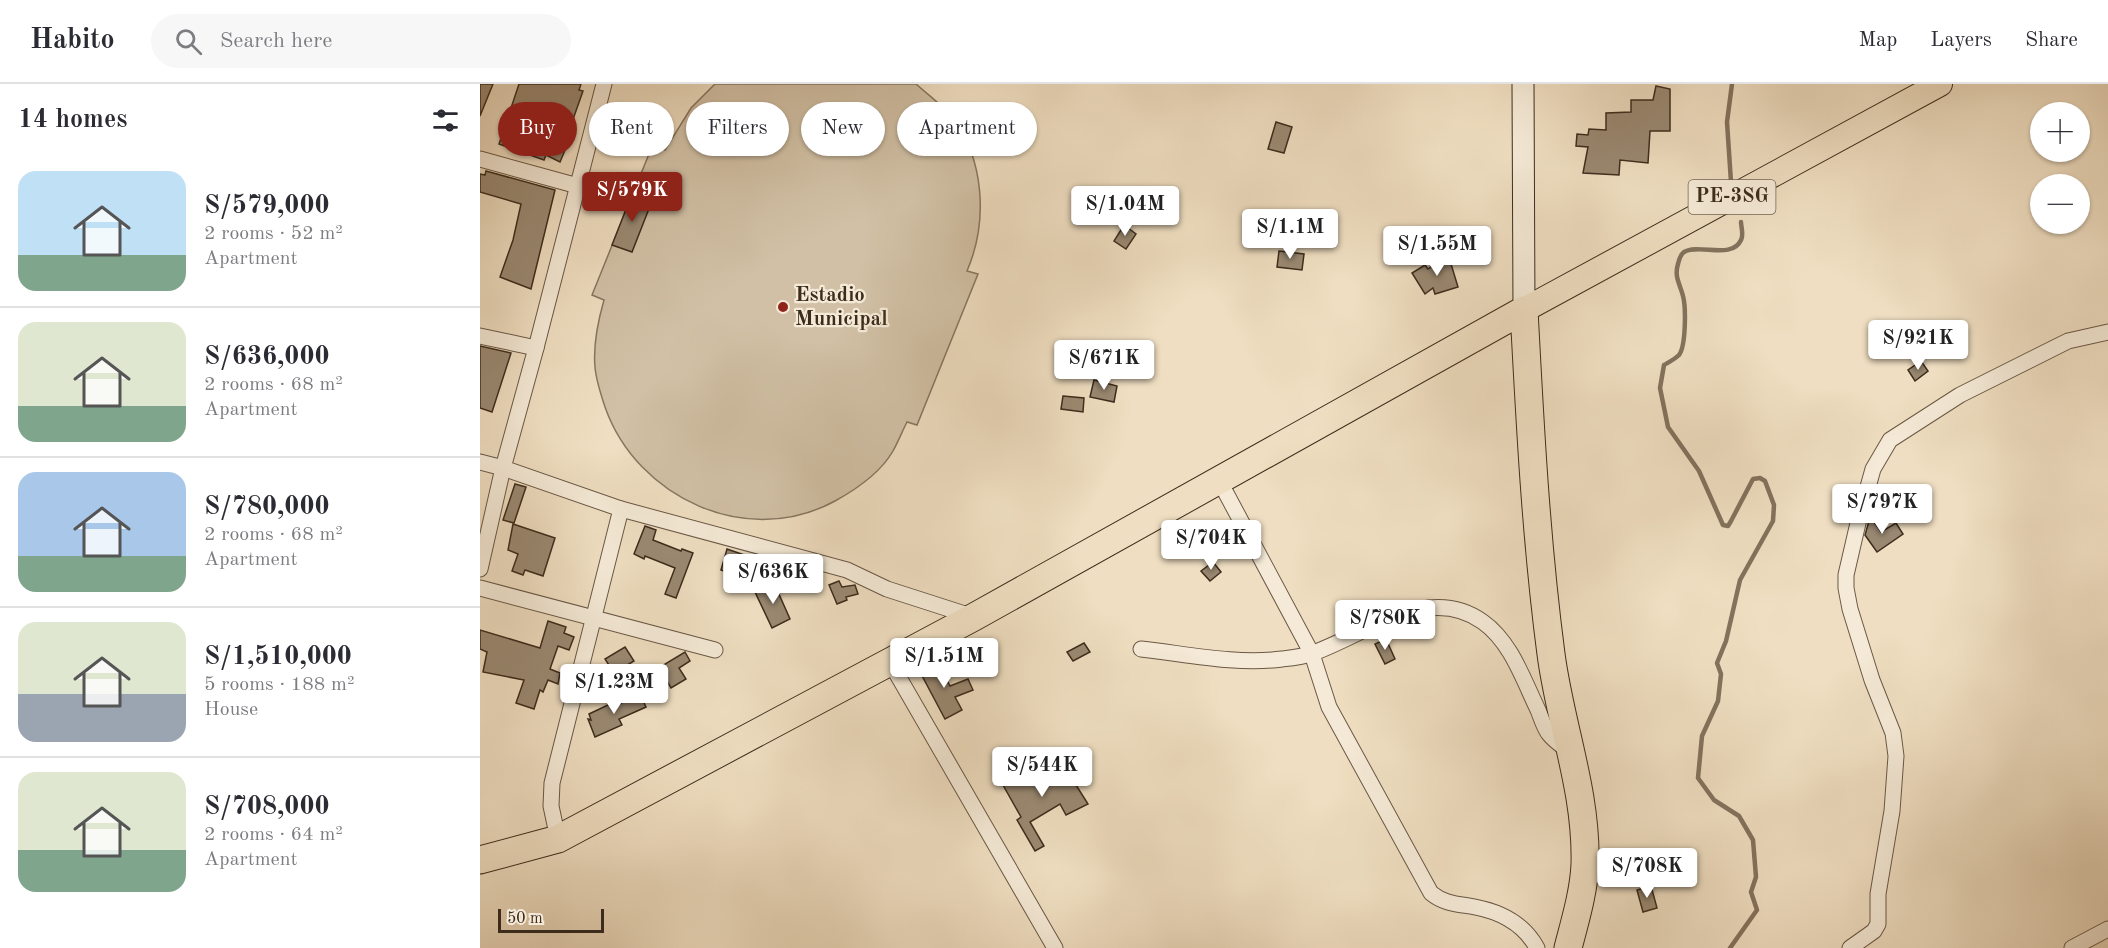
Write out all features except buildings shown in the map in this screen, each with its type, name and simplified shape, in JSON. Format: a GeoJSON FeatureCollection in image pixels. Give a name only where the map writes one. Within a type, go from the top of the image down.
{"type":"FeatureCollection","features":[{"type":"Feature","properties":{"kind":"highway"},"geometry":{"type":"LineString","coordinates":[[480,860],[558,839],[974,617],[1524,310],[1531,453],[1551,656],[1582,811],[1585,866],[1568,948]]}},
{"type":"Feature","properties":{"kind":"main road"},"geometry":{"type":"LineString","coordinates":[[1523,84],[1524,310]]}},
{"type":"Feature","properties":{"kind":"main road","name":"PE-3SG"},"geometry":{"type":"LineString","coordinates":[[1524,310],[1940,84]]}},
{"type":"Feature","properties":{"kind":"street"},"geometry":{"type":"LineString","coordinates":[[480,570],[503,468],[604,84]]}},
{"type":"Feature","properties":{"kind":"street"},"geometry":{"type":"LineString","coordinates":[[480,159],[578,186]]}},
{"type":"Feature","properties":{"kind":"street"},"geometry":{"type":"LineString","coordinates":[[1850,948],[1874,931],[1878,924],[1878,894],[1892,811],[1896,756],[1893,733],[1872,680],[1850,609],[1846,588],[1846,575],[1873,469],[1890,440],[1959,395],[2068,341],[2108,332]]}},
{"type":"Feature","properties":{"kind":"street"},"geometry":{"type":"LineString","coordinates":[[480,336],[536,348]]}},
{"type":"Feature","properties":{"kind":"street"},"geometry":{"type":"LineString","coordinates":[[480,462],[621,509],[847,570],[887,589],[974,617]]}},
{"type":"Feature","properties":{"kind":"street"},"geometry":{"type":"LineString","coordinates":[[1219,480],[1312,654],[1329,707],[1431,893],[1448,903],[1478,908],[1514,921],[1531,937],[1537,948]]}},
{"type":"Feature","properties":{"kind":"street"},"geometry":{"type":"LineString","coordinates":[[558,839],[551,806],[552,783],[621,509]]}},
{"type":"Feature","properties":{"kind":"street"},"geometry":{"type":"LineString","coordinates":[[480,588],[715,650]]}},
{"type":"Feature","properties":{"kind":"street"},"geometry":{"type":"LineString","coordinates":[[1141,649],[1240,660],[1280,660],[1312,654],[1395,617],[1420,609],[1438,607],[1461,611],[1482,621],[1501,639],[1515,662],[1549,735],[1572,754]]}},
{"type":"Feature","properties":{"kind":"street"},"geometry":{"type":"LineString","coordinates":[[890,662],[1055,948]]}},
{"type":"Feature","properties":{"kind":"street"},"geometry":{"type":"LineString","coordinates":[[2072,948],[2108,930]]}},
{"type":"Feature","properties":{"kind":"shaded area","name":"Estadio Municipal"},"geometry":{"type":"Polygon","coordinates":[[[715,84],[916,84],[937,102],[897,102],[897,156],[972,156],[977,171],[980,191],[978,232],[967,271],[978,274],[917,425],[907,422],[888,459],[867,480],[835,501],[801,514],[766,519],[732,516],[699,506],[669,489],[642,467],[620,439],[605,407],[596,377],[595,342],[604,300],[592,295],[648,156],[674,156],[674,135],[686,116],[686,156],[789,156],[789,102],[697,102],[715,84]]]}},
{"type":"Feature","properties":{"kind":"waterway"},"geometry":{"type":"LineString","coordinates":[[1731,182],[1727,122],[1732,84]]}},
{"type":"Feature","properties":{"kind":"waterway"},"geometry":{"type":"LineString","coordinates":[[1730,948],[1757,910],[1751,892],[1756,877],[1753,840],[1739,816],[1714,800],[1698,778],[1702,736],[1718,701],[1721,674],[1717,663],[1726,641],[1740,580],[1773,521],[1774,505],[1765,481],[1760,478],[1753,479],[1728,526],[1723,525],[1699,471],[1668,427],[1660,388],[1664,365],[1679,355],[1683,344],[1684,301],[1677,273],[1681,256],[1690,250],[1723,250],[1737,246],[1742,238],[1741,222]]}},
{"type":"Feature","properties":{"kind":"place","name":"Estadio Municipal"},"geometry":{"type":"Point","coordinates":[783,307]}}]}
